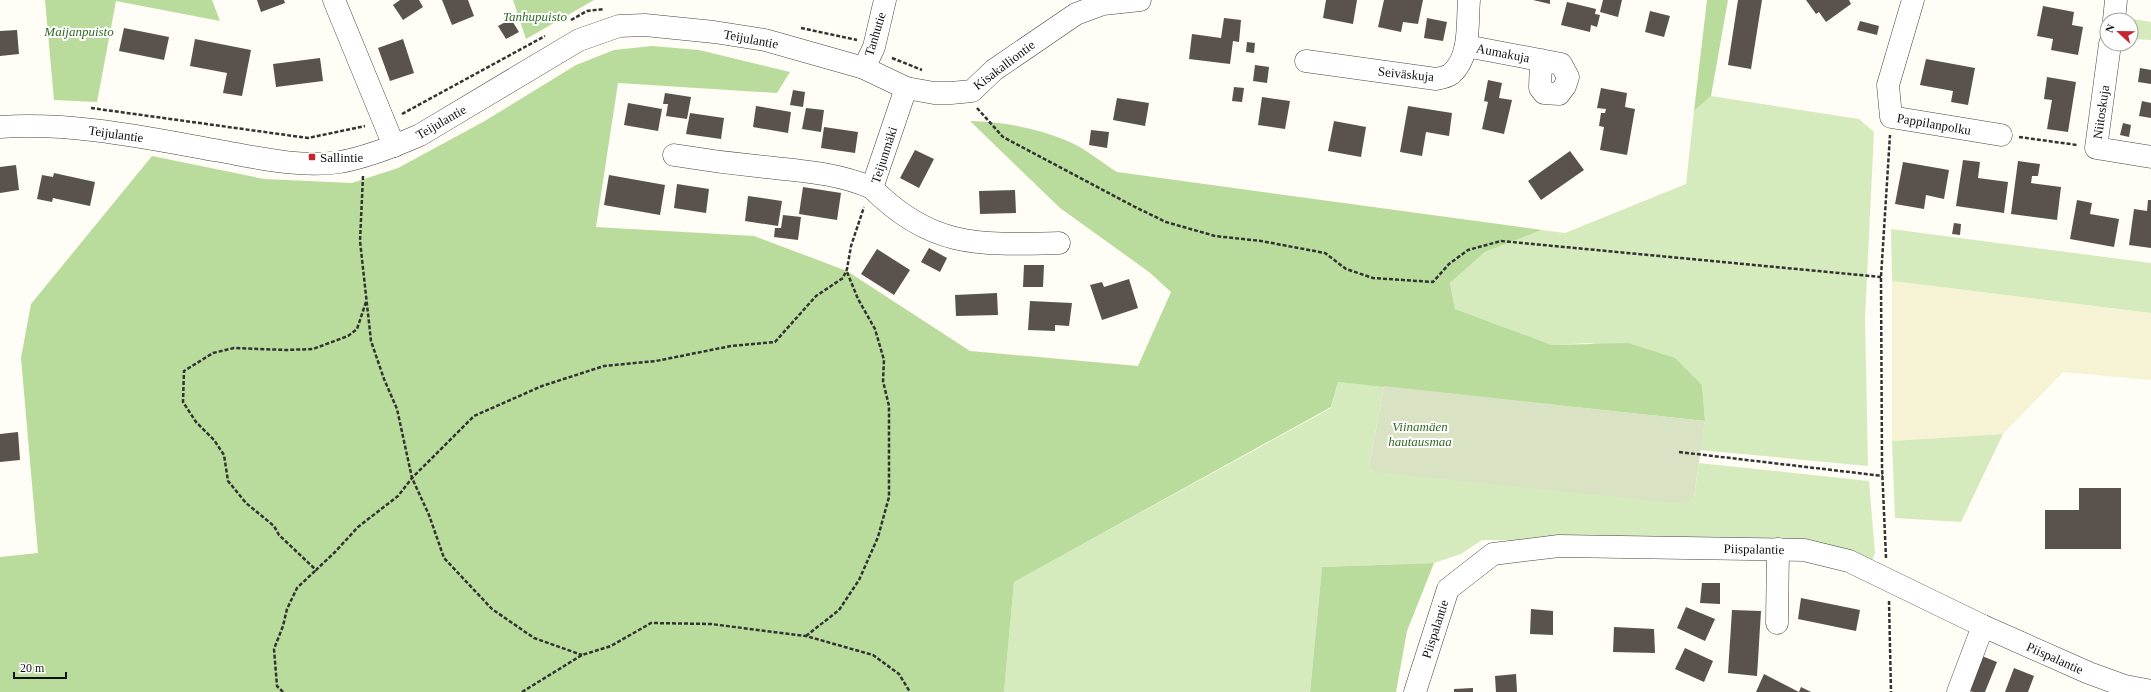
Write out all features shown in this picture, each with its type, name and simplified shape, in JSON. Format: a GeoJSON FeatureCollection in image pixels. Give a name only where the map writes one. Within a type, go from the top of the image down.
{"type":"FeatureCollection","features":[{"type":"Feature","properties":{"kind":"street"},"geometry":{"type":"LineString","coordinates":[[334,0],[394,146]]}},
{"type":"Feature","properties":{"kind":"street","name":"Tanhutie"},"geometry":{"type":"LineString","coordinates":[[864,68],[874,48],[885,0]]}},
{"type":"Feature","properties":{"kind":"street","name":"Seiväskuja"},"geometry":{"type":"LineString","coordinates":[[1306,61],[1436,79],[1450,75],[1460,64],[1466,46],[1469,0]]}},
{"type":"Feature","properties":{"kind":"street","name":"Pappilanpolku"},"geometry":{"type":"LineString","coordinates":[[1913,0],[1888,85],[1891,117],[2001,135]]}},
{"type":"Feature","properties":{"kind":"street"},"geometry":{"type":"LineString","coordinates":[[2115,12],[2116,0]]}},
{"type":"Feature","properties":{"kind":"street","name":"Kisakalliontie"},"geometry":{"type":"LineString","coordinates":[[864,68],[906,88],[934,93],[972,91],[994,70],[1076,14],[1103,4],[1127,1]]}},
{"type":"Feature","properties":{"kind":"street","name":"Teijulantie"},"geometry":{"type":"LineString","coordinates":[[0,127],[62,126],[299,163],[340,162],[363,157],[420,135],[579,40],[619,26],[645,25],[714,32],[765,40],[864,68]]}},
{"type":"Feature","properties":{"kind":"street","name":"Aumakuja"},"geometry":{"type":"LineString","coordinates":[[1466,46],[1541,60]]}},
{"type":"Feature","properties":{"kind":"street","name":"Niitoskuja"},"geometry":{"type":"LineString","coordinates":[[2109,52],[2096,148],[2151,157]]}},
{"type":"Feature","properties":{"kind":"street","name":"Teijunmäki"},"geometry":{"type":"LineString","coordinates":[[906,88],[872,188],[889,206],[911,222],[949,238],[986,243],[1059,243]]}},
{"type":"Feature","properties":{"kind":"street"},"geometry":{"type":"LineString","coordinates":[[674,155],[716,162],[830,174],[857,181],[872,188]]}},
{"type":"Feature","properties":{"kind":"street","name":"Piispalantie"},"geometry":{"type":"LineString","coordinates":[[1415,691],[1448,589],[1493,554],[1559,546],[1804,550],[1849,561],[1983,626],[2089,673],[2125,686],[2151,691]]}},
{"type":"Feature","properties":{"kind":"street"},"geometry":{"type":"LineString","coordinates":[[1777,623],[1778,549]]}},
{"type":"Feature","properties":{"kind":"street"},"geometry":{"type":"LineString","coordinates":[[1958,692],[1983,626]]}},
{"type":"Feature","properties":{"kind":"path"},"geometry":{"type":"LineString","coordinates":[[569,22],[587,12],[607,9]]}},
{"type":"Feature","properties":{"kind":"path"},"geometry":{"type":"LineString","coordinates":[[795,27],[855,39],[874,48],[886,56],[929,72]]}},
{"type":"Feature","properties":{"kind":"path"},"geometry":{"type":"LineString","coordinates":[[90,108],[308,138],[384,122],[426,102],[550,33]]}},
{"type":"Feature","properties":{"kind":"path"},"geometry":{"type":"LineString","coordinates":[[972,91],[972,99],[979,112],[1003,137],[1166,222],[1215,236],[1261,241],[1325,254],[1346,269],[1373,278],[1433,282],[1449,264],[1468,250],[1501,241],[1881,277]]}},
{"type":"Feature","properties":{"kind":"path"},"geometry":{"type":"LineString","coordinates":[[1886,578],[1883,476],[1881,277],[1891,117]]}},
{"type":"Feature","properties":{"kind":"path"},"geometry":{"type":"LineString","coordinates":[[2001,135],[2096,148]]}},
{"type":"Feature","properties":{"kind":"path"},"geometry":{"type":"LineString","coordinates":[[363,157],[360,241],[371,341],[384,379],[397,409],[412,478],[429,515],[444,558],[487,603],[534,638],[582,654]]}},
{"type":"Feature","properties":{"kind":"path"},"geometry":{"type":"LineString","coordinates":[[283,692],[277,686],[274,649],[283,626],[287,609],[297,588],[335,552],[358,527],[398,496],[412,478],[474,416],[542,386],[604,366],[656,361],[731,346],[775,342],[816,296],[843,278],[846,272],[858,225],[872,188]]}},
{"type":"Feature","properties":{"kind":"path"},"geometry":{"type":"LineString","coordinates":[[806,636],[839,610],[859,580],[878,537],[890,497],[889,406],[883,381],[884,360],[875,329],[858,299],[846,272]]}},
{"type":"Feature","properties":{"kind":"path"},"geometry":{"type":"LineString","coordinates":[[316,570],[279,535],[274,526],[246,503],[228,482],[224,455],[214,440],[196,422],[183,402],[184,371],[213,353],[234,348],[286,350],[313,349],[348,336],[357,329],[366,302]]}},
{"type":"Feature","properties":{"kind":"path"},"geometry":{"type":"LineString","coordinates":[[1679,452],[1883,476]]}},
{"type":"Feature","properties":{"kind":"path"},"geometry":{"type":"LineString","coordinates":[[1891,692],[1889,599],[1896,603]]}},
{"type":"Feature","properties":{"kind":"path"},"geometry":{"type":"LineString","coordinates":[[522,692],[582,654],[611,646],[650,623],[711,624],[806,636],[873,655],[899,674],[910,692]]}},
{"type":"Feature","properties":{"kind":"shaded area"},"geometry":{"type":"Polygon","coordinates":[[[1892,281],[2151,313],[2151,380],[2063,372],[2003,434],[1892,441],[1892,281]]]}},
{"type":"Feature","properties":{"kind":"green space","name":"Maijanpuisto"},"geometry":{"type":"Polygon","coordinates":[[[45,0],[212,0],[220,21],[116,1],[97,102],[54,100],[45,0]]]}},
{"type":"Feature","properties":{"kind":"green space","name":"Tanhupuisto"},"geometry":{"type":"Polygon","coordinates":[[[513,0],[594,0],[526,39],[513,0]]]}},
{"type":"Feature","properties":{"kind":"green space"},"geometry":{"type":"Polygon","coordinates":[[[1707,0],[1728,0],[1711,96],[1694,111],[1707,0]]]}},
{"type":"Feature","properties":{"kind":"green space"},"geometry":{"type":"Polygon","coordinates":[[[2139,20],[2151,22],[2151,40],[2139,39],[2139,20]]]}},
{"type":"Feature","properties":{"kind":"green space"},"geometry":{"type":"Polygon","coordinates":[[[652,46],[699,50],[790,72],[777,93],[618,83],[596,227],[754,236],[847,271],[970,351],[1138,366],[1171,292],[1149,272],[1060,208],[970,121],[1009,124],[1034,129],[1070,142],[1088,152],[1117,172],[1542,230],[1485,252],[1450,283],[1455,309],[1552,345],[1628,343],[1675,358],[1702,385],[1705,421],[1338,382],[1331,407],[1014,582],[1004,692],[0,692],[0,557],[38,553],[21,358],[31,304],[152,156],[264,179],[352,183],[398,168],[483,122],[576,65],[614,50],[652,46]]]}},
{"type":"Feature","properties":{"kind":"green space"},"geometry":{"type":"Polygon","coordinates":[[[1711,96],[1859,119],[1874,132],[1865,318],[1868,466],[1700,450],[1705,421],[1702,385],[1591,343],[1552,345],[1455,309],[1450,283],[1485,252],[1542,230],[1565,233],[1686,184],[1694,111],[1711,96]]]}},
{"type":"Feature","properties":{"kind":"green space"},"geometry":{"type":"Polygon","coordinates":[[[1891,229],[2151,263],[2151,313],[1892,281],[1891,229]]]}},
{"type":"Feature","properties":{"kind":"green space"},"geometry":{"type":"Polygon","coordinates":[[[1338,382],[1384,386],[1369,467],[1694,497],[1699,463],[1869,481],[1875,553],[1871,563],[1799,541],[1482,540],[1461,554],[1434,563],[1322,567],[1310,692],[1004,692],[1014,582],[1331,408],[1338,382]]]}},
{"type":"Feature","properties":{"kind":"green space","name":"Viinamäen hautausmaa"},"geometry":{"type":"Polygon","coordinates":[[[1384,386],[1705,421],[1694,497],[1685,504],[1374,472],[1369,467],[1384,386]]]}},
{"type":"Feature","properties":{"kind":"green space"},"geometry":{"type":"Polygon","coordinates":[[[2003,434],[1961,522],[1895,518],[1892,441],[2003,434]]]}},
{"type":"Feature","properties":{"kind":"green space"},"geometry":{"type":"Polygon","coordinates":[[[1434,563],[1407,631],[1396,692],[1310,692],[1322,567],[1434,563]]]}},
{"type":"Feature","properties":{"kind":"building"},"geometry":{"type":"Polygon","coordinates":[[[257,0],[284,0],[285,3],[261,12],[257,0]]]}},
{"type":"Feature","properties":{"kind":"building"},"geometry":{"type":"Polygon","coordinates":[[[400,0],[419,0],[423,7],[403,20],[393,5],[400,0]]]}},
{"type":"Feature","properties":{"kind":"building"},"geometry":{"type":"Polygon","coordinates":[[[442,0],[468,0],[474,16],[452,25],[442,0]]]}},
{"type":"Feature","properties":{"kind":"building"},"geometry":{"type":"Polygon","coordinates":[[[1326,0],[1357,0],[1353,24],[1323,18],[1326,0]]]}},
{"type":"Feature","properties":{"kind":"building"},"geometry":{"type":"Polygon","coordinates":[[[1384,0],[1423,0],[1418,24],[1403,22],[1401,32],[1378,27],[1384,0]]]}},
{"type":"Feature","properties":{"kind":"building"},"geometry":{"type":"Polygon","coordinates":[[[1533,0],[1550,0],[1550,4],[1533,0]]]}},
{"type":"Feature","properties":{"kind":"building"},"geometry":{"type":"Polygon","coordinates":[[[1603,0],[1622,0],[1618,17],[1600,12],[1603,0]]]}},
{"type":"Feature","properties":{"kind":"building"},"geometry":{"type":"Polygon","coordinates":[[[1738,0],[1762,0],[1751,69],[1728,65],[1738,0]]]}},
{"type":"Feature","properties":{"kind":"building"},"geometry":{"type":"Polygon","coordinates":[[[1806,0],[1849,0],[1851,4],[1826,22],[1819,12],[1816,14],[1806,0]]]}},
{"type":"Feature","properties":{"kind":"building"},"geometry":{"type":"Polygon","coordinates":[[[1567,2],[1596,9],[1595,14],[1600,15],[1597,27],[1591,25],[1590,32],[1561,25],[1567,2]]]}},
{"type":"Feature","properties":{"kind":"building"},"geometry":{"type":"Polygon","coordinates":[[[2043,6],[2074,12],[2072,25],[2083,27],[2078,55],[2051,50],[2053,39],[2037,36],[2043,6]]]}},
{"type":"Feature","properties":{"kind":"building"},"geometry":{"type":"Polygon","coordinates":[[[1650,11],[1670,16],[1664,37],[1645,32],[1650,11]]]}},
{"type":"Feature","properties":{"kind":"building"},"geometry":{"type":"Polygon","coordinates":[[[1224,18],[1241,20],[1239,42],[1233,41],[1230,64],[1189,59],[1192,34],[1221,38],[1224,18]]]}},
{"type":"Feature","properties":{"kind":"building"},"geometry":{"type":"Polygon","coordinates":[[[1427,18],[1447,22],[1443,41],[1424,38],[1427,18]]]}},
{"type":"Feature","properties":{"kind":"building"},"geometry":{"type":"Polygon","coordinates":[[[511,19],[519,32],[506,39],[498,26],[511,19]]]}},
{"type":"Feature","properties":{"kind":"building"},"geometry":{"type":"Polygon","coordinates":[[[1860,21],[1879,26],[1877,35],[1857,30],[1860,21]]]}},
{"type":"Feature","properties":{"kind":"building"},"geometry":{"type":"Polygon","coordinates":[[[124,28],[169,37],[164,60],[119,51],[124,28]]]}},
{"type":"Feature","properties":{"kind":"building"},"geometry":{"type":"Polygon","coordinates":[[[17,30],[19,54],[0,56],[0,31],[17,30]]]}},
{"type":"Feature","properties":{"kind":"building"},"geometry":{"type":"Polygon","coordinates":[[[195,39],[251,50],[242,96],[223,93],[227,73],[190,66],[195,39]]]}},
{"type":"Feature","properties":{"kind":"building"},"geometry":{"type":"Polygon","coordinates":[[[403,39],[414,73],[390,81],[378,48],[403,39]]]}},
{"type":"Feature","properties":{"kind":"building"},"geometry":{"type":"Polygon","coordinates":[[[1247,42],[1255,43],[1254,53],[1246,52],[1247,42]]]}},
{"type":"Feature","properties":{"kind":"building"},"geometry":{"type":"Polygon","coordinates":[[[320,58],[323,81],[276,87],[273,64],[320,58]]]}},
{"type":"Feature","properties":{"kind":"building"},"geometry":{"type":"Polygon","coordinates":[[[1926,59],[1975,68],[1968,105],[1951,102],[1953,91],[1920,85],[1926,59]]]}},
{"type":"Feature","properties":{"kind":"building"},"geometry":{"type":"Polygon","coordinates":[[[1255,65],[1269,67],[1267,83],[1253,81],[1255,65]]]}},
{"type":"Feature","properties":{"kind":"building"},"geometry":{"type":"Polygon","coordinates":[[[2140,68],[2151,70],[2151,84],[2138,82],[2140,68]]]}},
{"type":"Feature","properties":{"kind":"building"},"geometry":{"type":"Polygon","coordinates":[[[2047,77],[2076,82],[2068,132],[2047,129],[2052,100],[2044,99],[2047,77]]]}},
{"type":"Feature","properties":{"kind":"building"},"geometry":{"type":"Polygon","coordinates":[[[1488,80],[1502,83],[1499,98],[1512,100],[1504,134],[1482,129],[1488,102],[1484,101],[1488,80]]]}},
{"type":"Feature","properties":{"kind":"building"},"geometry":{"type":"Polygon","coordinates":[[[1234,87],[1244,88],[1242,102],[1232,101],[1234,87]]]}},
{"type":"Feature","properties":{"kind":"building"},"geometry":{"type":"Polygon","coordinates":[[[1601,88],[1627,93],[1625,107],[1635,109],[1627,155],[1600,150],[1604,127],[1599,126],[1601,113],[1605,113],[1606,109],[1597,108],[1601,88]]]}},
{"type":"Feature","properties":{"kind":"building"},"geometry":{"type":"Polygon","coordinates":[[[793,90],[805,92],[803,107],[790,105],[793,90]]]}},
{"type":"Feature","properties":{"kind":"building"},"geometry":{"type":"Polygon","coordinates":[[[665,93],[691,97],[687,119],[666,116],[668,104],[663,104],[665,93]]]}},
{"type":"Feature","properties":{"kind":"building"},"geometry":{"type":"Polygon","coordinates":[[[1262,97],[1290,101],[1285,129],[1258,125],[1262,97]]]}},
{"type":"Feature","properties":{"kind":"building"},"geometry":{"type":"Polygon","coordinates":[[[1117,98],[1149,103],[1145,126],[1113,120],[1117,98]]]}},
{"type":"Feature","properties":{"kind":"building"},"geometry":{"type":"Polygon","coordinates":[[[2142,101],[2151,103],[2151,118],[2139,116],[2142,101]]]}},
{"type":"Feature","properties":{"kind":"building"},"geometry":{"type":"Polygon","coordinates":[[[628,103],[662,109],[658,131],[624,125],[628,103]]]}},
{"type":"Feature","properties":{"kind":"building"},"geometry":{"type":"Polygon","coordinates":[[[756,106],[791,112],[788,133],[753,127],[756,106]]]}},
{"type":"Feature","properties":{"kind":"building"},"geometry":{"type":"Polygon","coordinates":[[[1408,106],[1452,113],[1449,136],[1426,132],[1422,156],[1400,152],[1408,106]]]}},
{"type":"Feature","properties":{"kind":"building"},"geometry":{"type":"Polygon","coordinates":[[[806,108],[824,110],[821,132],[802,129],[806,108]]]}},
{"type":"Feature","properties":{"kind":"building"},"geometry":{"type":"Polygon","coordinates":[[[690,113],[724,118],[721,139],[686,134],[690,113]]]}},
{"type":"Feature","properties":{"kind":"building"},"geometry":{"type":"Polygon","coordinates":[[[1334,121],[1366,127],[1361,157],[1328,151],[1334,121]]]}},
{"type":"Feature","properties":{"kind":"building"},"geometry":{"type":"Polygon","coordinates":[[[2123,123],[2131,125],[2129,137],[2120,135],[2123,123]]]}},
{"type":"Feature","properties":{"kind":"building"},"geometry":{"type":"Polygon","coordinates":[[[824,127],[858,132],[855,153],[821,148],[824,127]]]}},
{"type":"Feature","properties":{"kind":"building"},"geometry":{"type":"Polygon","coordinates":[[[1091,130],[1109,132],[1107,148],[1089,145],[1091,130]]]}},
{"type":"Feature","properties":{"kind":"building"},"geometry":{"type":"Polygon","coordinates":[[[915,150],[934,159],[919,188],[900,178],[915,150]]]}},
{"type":"Feature","properties":{"kind":"building"},"geometry":{"type":"Polygon","coordinates":[[[1570,151],[1584,170],[1541,200],[1528,181],[1570,151]]]}},
{"type":"Feature","properties":{"kind":"building"},"geometry":{"type":"Polygon","coordinates":[[[1963,160],[1980,162],[1978,178],[2008,182],[2004,213],[1956,206],[1963,160]]]}},
{"type":"Feature","properties":{"kind":"building"},"geometry":{"type":"Polygon","coordinates":[[[2018,161],[2040,164],[2038,176],[2032,176],[2031,183],[2061,187],[2057,220],[2011,214],[2018,161]]]}},
{"type":"Feature","properties":{"kind":"building"},"geometry":{"type":"Polygon","coordinates":[[[1903,162],[1949,170],[1944,199],[1926,195],[1924,209],[1895,204],[1903,162]]]}},
{"type":"Feature","properties":{"kind":"building"},"geometry":{"type":"Polygon","coordinates":[[[16,165],[19,190],[0,193],[0,167],[16,165]]]}},
{"type":"Feature","properties":{"kind":"building"},"geometry":{"type":"Polygon","coordinates":[[[54,173],[95,182],[90,206],[53,198],[52,202],[37,199],[42,175],[53,177],[54,173]]]}},
{"type":"Feature","properties":{"kind":"building"},"geometry":{"type":"Polygon","coordinates":[[[609,175],[665,185],[660,215],[604,205],[609,175]]]}},
{"type":"Feature","properties":{"kind":"building"},"geometry":{"type":"Polygon","coordinates":[[[677,184],[709,189],[706,213],[674,208],[677,184]]]}},
{"type":"Feature","properties":{"kind":"building"},"geometry":{"type":"Polygon","coordinates":[[[803,187],[841,193],[837,220],[799,214],[803,187]]]}},
{"type":"Feature","properties":{"kind":"building"},"geometry":{"type":"Polygon","coordinates":[[[1015,190],[1016,213],[980,214],[979,191],[1015,190]]]}},
{"type":"Feature","properties":{"kind":"building"},"geometry":{"type":"Polygon","coordinates":[[[748,196],[782,201],[778,226],[745,221],[748,196]]]}},
{"type":"Feature","properties":{"kind":"building"},"geometry":{"type":"Polygon","coordinates":[[[2077,200],[2092,203],[2090,214],[2119,219],[2114,247],[2070,239],[2077,200]]]}},
{"type":"Feature","properties":{"kind":"building"},"geometry":{"type":"Polygon","coordinates":[[[2148,200],[2151,200],[2151,248],[2129,245],[2134,209],[2147,211],[2148,200]]]}},
{"type":"Feature","properties":{"kind":"building"},"geometry":{"type":"Polygon","coordinates":[[[783,215],[801,217],[798,240],[774,237],[775,228],[781,228],[783,215]]]}},
{"type":"Feature","properties":{"kind":"building"},"geometry":{"type":"Polygon","coordinates":[[[1954,223],[1961,224],[1960,235],[1952,234],[1954,223]]]}},
{"type":"Feature","properties":{"kind":"building"},"geometry":{"type":"Polygon","coordinates":[[[929,248],[947,258],[940,272],[921,262],[929,248]]]}},
{"type":"Feature","properties":{"kind":"building"},"geometry":{"type":"Polygon","coordinates":[[[877,249],[910,270],[894,295],[861,274],[877,249]]]}},
{"type":"Feature","properties":{"kind":"building"},"geometry":{"type":"Polygon","coordinates":[[[1024,265],[1044,265],[1043,287],[1023,287],[1024,265]]]}},
{"type":"Feature","properties":{"kind":"building"},"geometry":{"type":"Polygon","coordinates":[[[1129,279],[1138,308],[1102,320],[1090,285],[1102,282],[1104,287],[1129,279]]]}},
{"type":"Feature","properties":{"kind":"building"},"geometry":{"type":"Polygon","coordinates":[[[997,293],[998,315],[956,316],[955,295],[997,293]]]}},
{"type":"Feature","properties":{"kind":"building"},"geometry":{"type":"Polygon","coordinates":[[[1030,301],[1072,303],[1069,326],[1055,325],[1055,331],[1028,330],[1030,301]]]}},
{"type":"Feature","properties":{"kind":"building"},"geometry":{"type":"Polygon","coordinates":[[[18,432],[20,460],[0,462],[0,434],[18,432]]]}},
{"type":"Feature","properties":{"kind":"building"},"geometry":{"type":"Polygon","coordinates":[[[2079,488],[2121,488],[2121,549],[2045,549],[2045,510],[2079,510],[2079,488]]]}},
{"type":"Feature","properties":{"kind":"building"},"geometry":{"type":"Polygon","coordinates":[[[1702,583],[1720,583],[1720,604],[1700,603],[1702,583]]]}},
{"type":"Feature","properties":{"kind":"building"},"geometry":{"type":"Polygon","coordinates":[[[1801,598],[1860,610],[1856,631],[1798,619],[1801,598]]]}},
{"type":"Feature","properties":{"kind":"building"},"geometry":{"type":"Polygon","coordinates":[[[1686,607],[1715,619],[1705,641],[1677,628],[1686,607]]]}},
{"type":"Feature","properties":{"kind":"building"},"geometry":{"type":"Polygon","coordinates":[[[1531,609],[1553,611],[1553,635],[1530,634],[1531,609]]]}},
{"type":"Feature","properties":{"kind":"building"},"geometry":{"type":"Polygon","coordinates":[[[1732,610],[1761,611],[1757,676],[1728,673],[1732,610]]]}},
{"type":"Feature","properties":{"kind":"building"},"geometry":{"type":"Polygon","coordinates":[[[1614,627],[1654,629],[1655,653],[1613,652],[1614,627]]]}},
{"type":"Feature","properties":{"kind":"building"},"geometry":{"type":"Polygon","coordinates":[[[1685,648],[1713,661],[1704,682],[1675,669],[1685,648]]]}},
{"type":"Feature","properties":{"kind":"building"},"geometry":{"type":"Polygon","coordinates":[[[1982,656],[1997,662],[1985,692],[1973,692],[1968,690],[1982,656]]]}},
{"type":"Feature","properties":{"kind":"building"},"geometry":{"type":"Polygon","coordinates":[[[2014,668],[2034,676],[2028,692],[2005,692],[2014,668]]]}},
{"type":"Feature","properties":{"kind":"building"},"geometry":{"type":"Polygon","coordinates":[[[1516,674],[1517,692],[1496,692],[1495,676],[1516,674]]]}},
{"type":"Feature","properties":{"kind":"building"},"geometry":{"type":"Polygon","coordinates":[[[1764,674],[1799,692],[1756,692],[1764,674]]]}},
{"type":"Feature","properties":{"kind":"building"},"geometry":{"type":"Polygon","coordinates":[[[1801,687],[1811,692],[1799,692],[1801,687]]]}},
{"type":"Feature","properties":{"kind":"building"},"geometry":{"type":"Polygon","coordinates":[[[1473,688],[1473,692],[1454,692],[1454,689],[1473,688]]]}},
{"type":"Feature","properties":{"kind":"place","name":"Sallintie"},"geometry":{"type":"Point","coordinates":[312,157]}}]}
